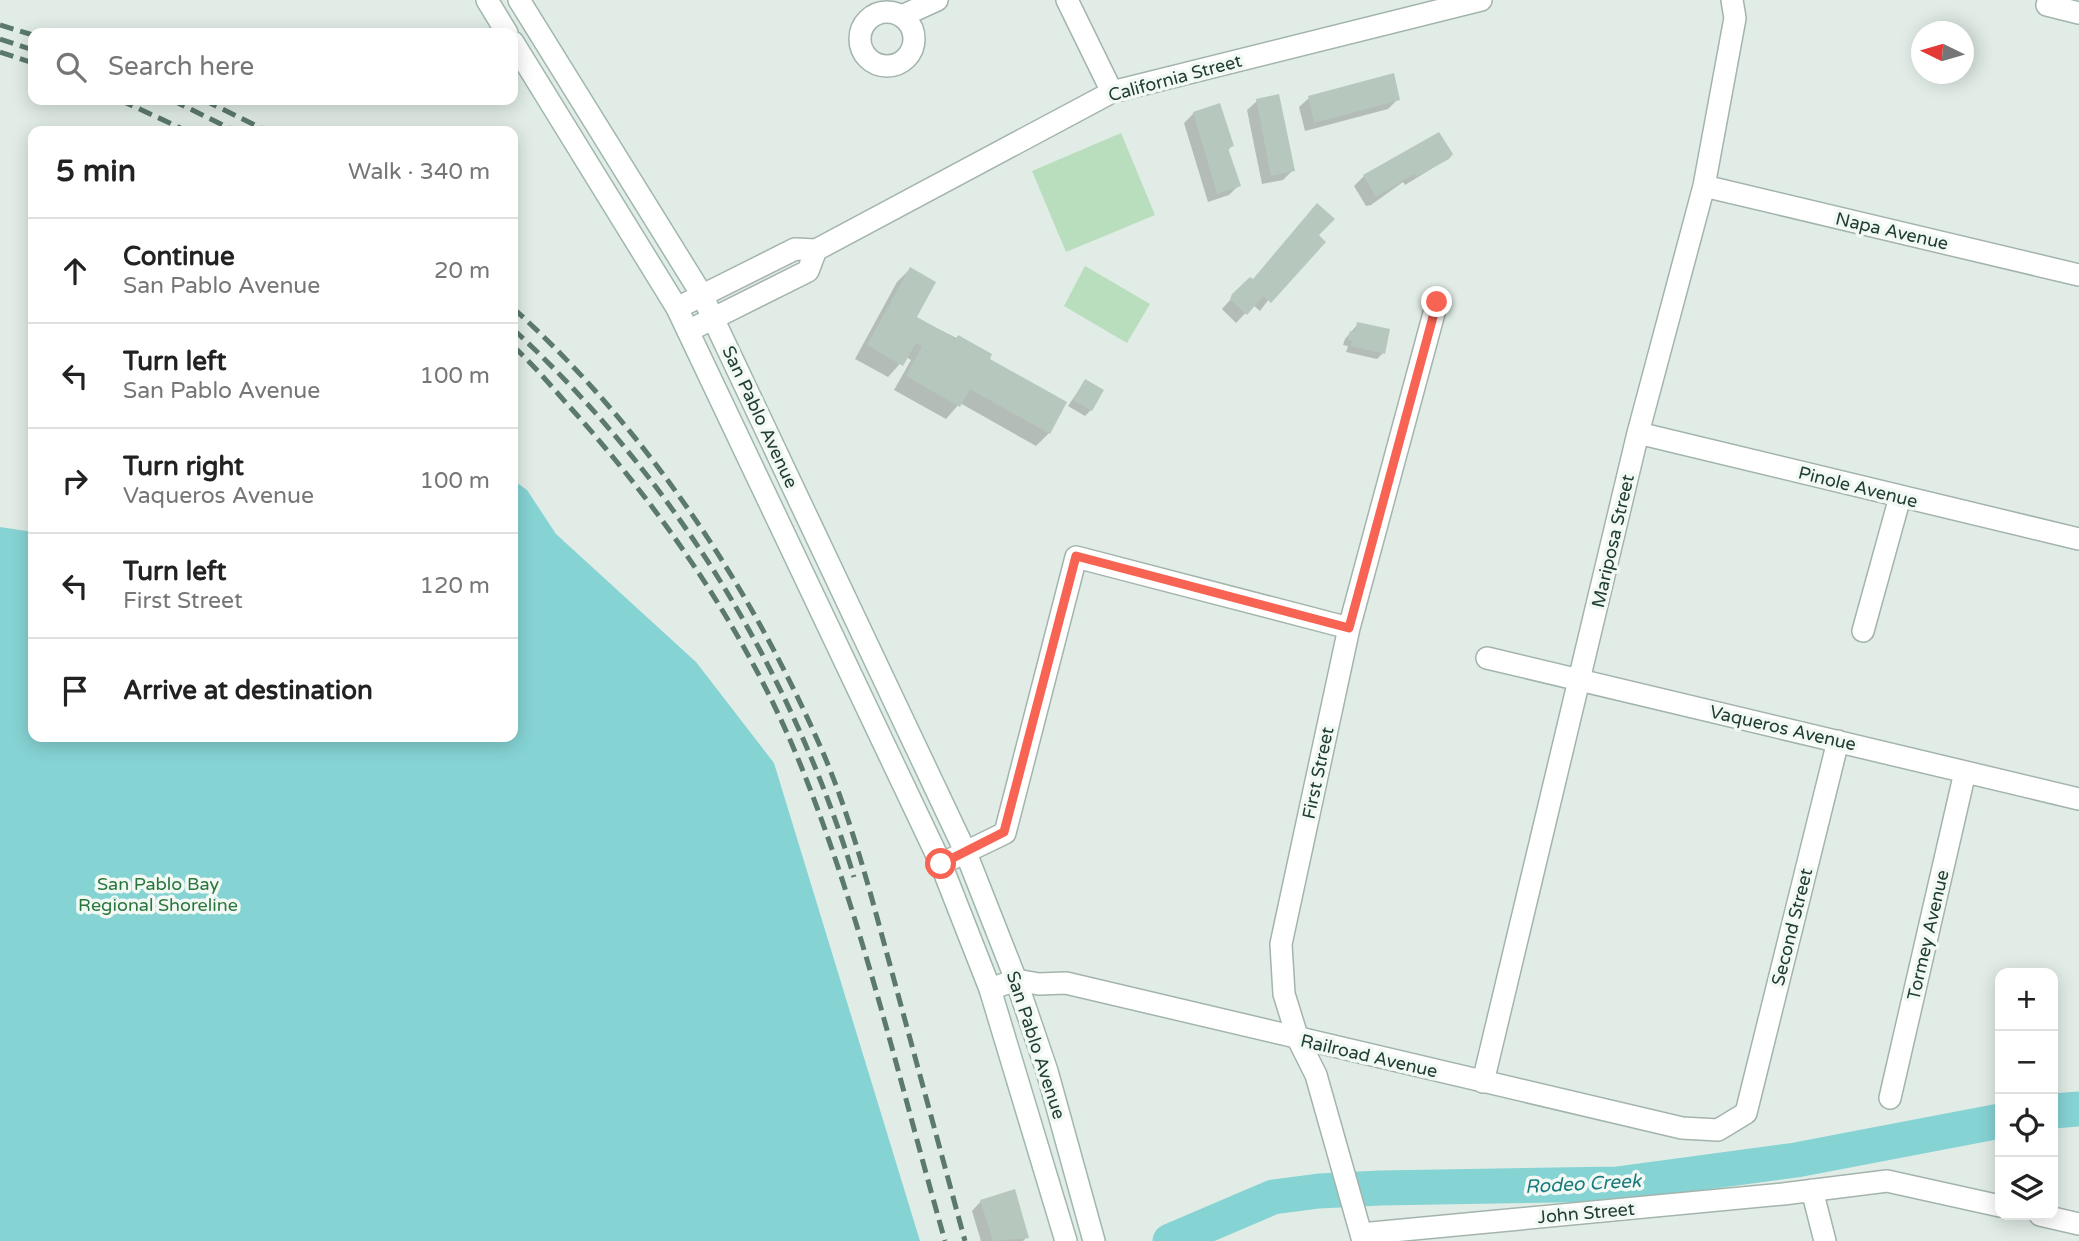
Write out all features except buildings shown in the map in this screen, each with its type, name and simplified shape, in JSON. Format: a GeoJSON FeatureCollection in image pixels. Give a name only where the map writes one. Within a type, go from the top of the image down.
{"type":"FeatureCollection","features":[{"type":"Feature","properties":{"kind":"street"},"geometry":{"type":"LineString","coordinates":[[486,0],[504,28]]}},
{"type":"Feature","properties":{"kind":"street","name":"San Pablo Avenue"},"geometry":{"type":"LineString","coordinates":[[519,0],[702,295],[966,853],[1016,980],[1056,1101],[1092,1236]]}},
{"type":"Feature","properties":{"kind":"street"},"geometry":{"type":"LineString","coordinates":[[902,16],[937,0]]}},
{"type":"Feature","properties":{"kind":"street"},"geometry":{"type":"LineString","coordinates":[[1068,0],[1112,92]]}},
{"type":"Feature","properties":{"kind":"street","name":"California Street"},"geometry":{"type":"LineString","coordinates":[[677,308],[795,249],[816,250],[1112,92],[1481,0]]}},
{"type":"Feature","properties":{"kind":"street","name":"Mariposa Street"},"geometry":{"type":"LineString","coordinates":[[1483,1082],[1581,681],[1638,433],[1704,187],[1735,18],[1732,0]]}},
{"type":"Feature","properties":{"kind":"street"},"geometry":{"type":"LineString","coordinates":[[2047,5],[2079,13]]}},
{"type":"Feature","properties":{"kind":"street","name":"San Pablo Avenue"},"geometry":{"type":"LineString","coordinates":[[518,50],[677,308],[941,864],[990,989],[1066,1239]]}},
{"type":"Feature","properties":{"kind":"street","name":"Napa Avenue"},"geometry":{"type":"LineString","coordinates":[[1704,187],[2079,275]]}},
{"type":"Feature","properties":{"kind":"street","name":"California Street"},"geometry":{"type":"LineString","coordinates":[[688,331],[808,271],[816,250]]}},
{"type":"Feature","properties":{"kind":"street","name":"First Street"},"geometry":{"type":"LineString","coordinates":[[1362,1237],[1316,1075],[1298,1039],[1284,994],[1281,944],[1349,628],[1437,302]]}},
{"type":"Feature","properties":{"kind":"street","name":"Pinole Avenue"},"geometry":{"type":"LineString","coordinates":[[1638,433],[2079,539]]}},
{"type":"Feature","properties":{"kind":"street"},"geometry":{"type":"LineString","coordinates":[[1863,631],[1900,497]]}},
{"type":"Feature","properties":{"kind":"street"},"geometry":{"type":"LineString","coordinates":[[941,864],[1004,832],[1076,556],[1349,628]]}},
{"type":"Feature","properties":{"kind":"street","name":"Vaqueros Avenue"},"geometry":{"type":"LineString","coordinates":[[1486,658],[2079,799]]}},
{"type":"Feature","properties":{"kind":"street","name":"Second Street"},"geometry":{"type":"LineString","coordinates":[[1746,1113],[1838,741]]}},
{"type":"Feature","properties":{"kind":"street","name":"Tormey Avenue"},"geometry":{"type":"LineString","coordinates":[[1890,1098],[1965,772]]}},
{"type":"Feature","properties":{"kind":"street","name":"Railroad Avenue"},"geometry":{"type":"LineString","coordinates":[[990,989],[1016,980],[1039,984],[1066,983],[1682,1129],[1718,1130],[1746,1113]]}},
{"type":"Feature","properties":{"kind":"street"},"geometry":{"type":"LineString","coordinates":[[1825,1241],[1812,1190],[1887,1181],[1995,1205]]}},
{"type":"Feature","properties":{"kind":"street","name":"John Street"},"geometry":{"type":"LineString","coordinates":[[1362,1237],[1812,1190]]}},
{"type":"Feature","properties":{"kind":"street"},"geometry":{"type":"LineString","coordinates":[[2058,1219],[2079,1224]]}},
{"type":"Feature","properties":{"kind":"green space"},"geometry":{"type":"Polygon","coordinates":[[[1121,133],[1155,215],[1066,252],[1032,171],[1121,133]]]}},
{"type":"Feature","properties":{"kind":"green space"},"geometry":{"type":"Polygon","coordinates":[[[1085,266],[1150,304],[1127,343],[1064,306],[1085,266]]]}},
{"type":"Feature","properties":{"kind":"water"},"geometry":{"type":"Polygon","coordinates":[[[518,484],[527,490],[556,534],[696,662],[774,763],[920,1241],[0,1241],[0,527],[28,531],[28,742],[518,742],[518,484]]]}},
{"type":"Feature","properties":{"kind":"waterway","name":"Rodeo Creek"},"geometry":{"type":"LineString","coordinates":[[2058,1111],[2079,1109]]}},
{"type":"Feature","properties":{"kind":"waterway","name":"Rodeo Creek"},"geometry":{"type":"LineString","coordinates":[[1170,1241],[1273,1197],[1319,1191],[1380,1188],[1617,1184],[1796,1160],[1995,1122]]}},
{"type":"Feature","properties":{"kind":"railway"},"geometry":{"type":"LineString","coordinates":[[0,25],[28,33]]}},
{"type":"Feature","properties":{"kind":"railway"},"geometry":{"type":"LineString","coordinates":[[0,39],[28,48]]}},
{"type":"Feature","properties":{"kind":"railway"},"geometry":{"type":"LineString","coordinates":[[0,52],[28,61]]}},
{"type":"Feature","properties":{"kind":"railway"},"geometry":{"type":"LineString","coordinates":[[131,105],[176,126]]}},
{"type":"Feature","properties":{"kind":"railway"},"geometry":{"type":"LineString","coordinates":[[182,105],[225,126]]}},
{"type":"Feature","properties":{"kind":"railway"},"geometry":{"type":"LineString","coordinates":[[214,105],[257,126]]}},
{"type":"Feature","properties":{"kind":"railway"},"geometry":{"type":"LineString","coordinates":[[518,313],[607,404],[650,457],[727,568],[793,687],[832,774],[859,855],[965,1241]]}},
{"type":"Feature","properties":{"kind":"railway"},"geometry":{"type":"LineString","coordinates":[[518,334],[571,386],[625,447],[720,580],[761,652],[797,725],[828,800],[854,877]]}},
{"type":"Feature","properties":{"kind":"railway"},"geometry":{"type":"LineString","coordinates":[[518,351],[611,455],[675,538],[732,626],[780,718],[823,823],[862,941],[945,1241]]}},
{"type":"Feature","properties":{"kind":"route"},"geometry":{"type":"LineString","coordinates":[[941,864],[1004,832],[1076,556],[1349,628],[1437,302]]}},
{"type":"Feature","properties":{"kind":"park label","name":"San Pablo Bay Regional Shoreline"},"geometry":{"type":"Point","coordinates":[158,894]}}]}
